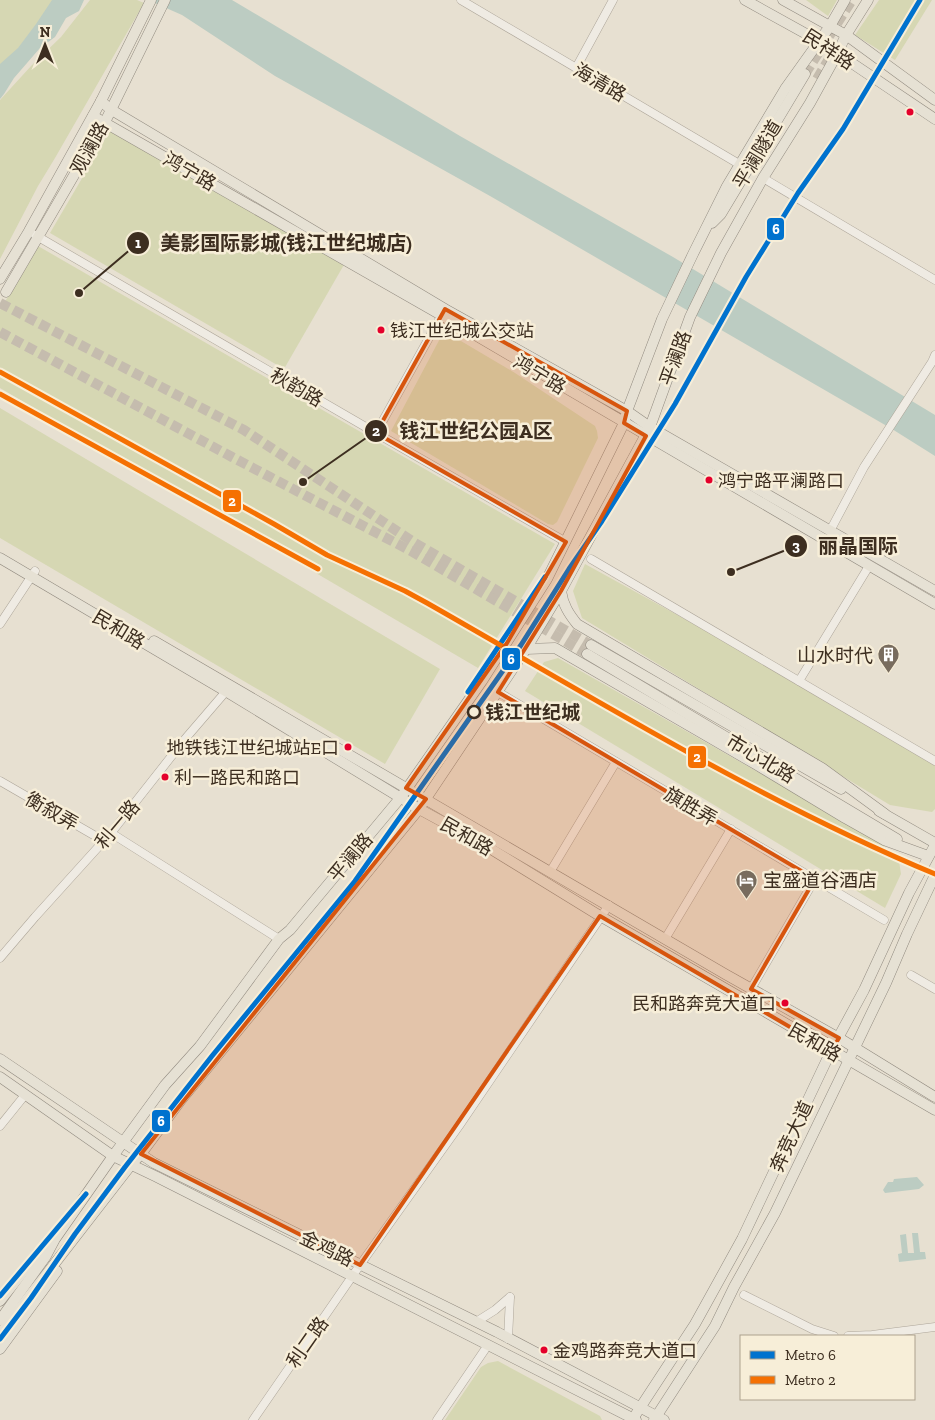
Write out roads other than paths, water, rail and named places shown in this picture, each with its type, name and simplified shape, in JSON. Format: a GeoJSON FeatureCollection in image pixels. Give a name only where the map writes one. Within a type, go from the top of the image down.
{"type":"FeatureCollection","features":[{"type":"Feature","properties":{"kind":"main road","name":"观澜路"},"geometry":{"type":"LineString","coordinates":[[0,279],[93,116],[151,0]]}},
{"type":"Feature","properties":{"kind":"main road","name":"观澜路"},"geometry":{"type":"LineString","coordinates":[[6,292],[105,122],[165,0]]}},
{"type":"Feature","properties":{"kind":"main road","name":"民祥路"},"geometry":{"type":"LineString","coordinates":[[746,0],[819,41],[935,119]]}},
{"type":"Feature","properties":{"kind":"main road","name":"民祥路"},"geometry":{"type":"LineString","coordinates":[[784,0],[846,35],[935,100]]}},
{"type":"Feature","properties":{"kind":"main road","name":"平澜路"},"geometry":{"type":"LineString","coordinates":[[55,1239],[165,1085],[200,1046],[279,940],[290,930],[403,792],[507,643],[547,579],[624,423],[662,319],[704,230],[739,164],[785,88],[830,26],[845,0]]}},
{"type":"Feature","properties":{"kind":"main road","name":"平澜路"},"geometry":{"type":"LineString","coordinates":[[134,1166],[181,1100],[419,809],[526,649],[562,591],[648,432],[690,317],[729,240],[763,178],[810,103],[846,35],[868,0]]}},
{"type":"Feature","properties":{"kind":"main road","name":"平澜隧道"},"geometry":{"type":"LineString","coordinates":[[704,230],[721,214],[805,74]]}},
{"type":"Feature","properties":{"kind":"main road","name":"平澜隧道"},"geometry":{"type":"LineString","coordinates":[[729,240],[732,222],[817,79]]}},
{"type":"Feature","properties":{"kind":"main road","name":"鸿宁路"},"geometry":{"type":"LineString","coordinates":[[101,101],[110,109],[624,423],[648,432],[830,531],[935,591]]}},
{"type":"Feature","properties":{"kind":"main road","name":"鸿宁路"},"geometry":{"type":"LineString","coordinates":[[93,116],[443,312],[627,411],[648,432],[935,604]]}},
{"type":"Feature","properties":{"kind":"main road","name":"民和路"},"geometry":{"type":"LineString","coordinates":[[0,551],[33,574],[403,792],[426,799],[751,989],[839,1038],[935,1097]]}},
{"type":"Feature","properties":{"kind":"main road","name":"民和路"},"geometry":{"type":"LineString","coordinates":[[0,558],[33,574]]}},
{"type":"Feature","properties":{"kind":"main road"},"geometry":{"type":"LineString","coordinates":[[562,591],[563,601],[568,612],[578,624],[822,768],[885,814]]}},
{"type":"Feature","properties":{"kind":"main road"},"geometry":{"type":"LineString","coordinates":[[526,649],[555,648],[757,765],[844,818],[884,840],[932,858]]}},
{"type":"Feature","properties":{"kind":"main road","name":"市心北路"},"geometry":{"type":"LineString","coordinates":[[932,858],[886,833],[589,649],[885,814],[935,844]]}},
{"type":"Feature","properties":{"kind":"main road","name":"民和路"},"geometry":{"type":"LineString","coordinates":[[403,792],[419,809],[478,841],[600,916],[935,1110]]}},
{"type":"Feature","properties":{"kind":"main road","name":"奔竞大道"},"geometry":{"type":"LineString","coordinates":[[634,1419],[639,1408],[695,1324],[742,1239],[831,1051],[932,858],[935,844]]}},
{"type":"Feature","properties":{"kind":"main road","name":"奔竞大道"},"geometry":{"type":"LineString","coordinates":[[658,1419],[715,1326],[734,1287],[776,1213],[886,983],[935,875]]}},
{"type":"Feature","properties":{"kind":"main road","name":"金鸡路"},"geometry":{"type":"LineString","coordinates":[[0,1059],[154,1163],[508,1338],[658,1419]]}},
{"type":"Feature","properties":{"kind":"main road","name":"金鸡路"},"geometry":{"type":"LineString","coordinates":[[0,1077],[113,1156],[634,1419]]}},
{"type":"Feature","properties":{"kind":"main road"},"geometry":{"type":"LineString","coordinates":[[0,1334],[134,1166]]}},
{"type":"Feature","properties":{"kind":"main road"},"geometry":{"type":"LineString","coordinates":[[0,1349],[134,1166]]}},
{"type":"Feature","properties":{"kind":"main road"},"geometry":{"type":"LineString","coordinates":[[0,1301],[38,1253],[55,1239]]}},
{"type":"Feature","properties":{"kind":"main road"},"geometry":{"type":"LineString","coordinates":[[0,1320],[46,1256],[55,1239]]}},
{"type":"Feature","properties":{"kind":"street","name":"海清路"},"geometry":{"type":"LineString","coordinates":[[461,0],[739,164]]}},
{"type":"Feature","properties":{"kind":"street"},"geometry":{"type":"LineString","coordinates":[[576,68],[613,0]]}},
{"type":"Feature","properties":{"kind":"street"},"geometry":{"type":"LineString","coordinates":[[763,178],[935,280]]}},
{"type":"Feature","properties":{"kind":"street","name":"秋韵路"},"geometry":{"type":"LineString","coordinates":[[29,231],[566,542]]}},
{"type":"Feature","properties":{"kind":"street"},"geometry":{"type":"LineString","coordinates":[[376,433],[443,312]]}},
{"type":"Feature","properties":{"kind":"street"},"geometry":{"type":"LineString","coordinates":[[830,531],[864,467],[933,359]]}},
{"type":"Feature","properties":{"kind":"street"},"geometry":{"type":"LineString","coordinates":[[591,559],[935,761]]}},
{"type":"Feature","properties":{"kind":"street"},"geometry":{"type":"LineString","coordinates":[[799,681],[869,566]]}},
{"type":"Feature","properties":{"kind":"street"},"geometry":{"type":"LineString","coordinates":[[0,624],[33,574]]}},
{"type":"Feature","properties":{"kind":"street","name":"利一路"},"geometry":{"type":"LineString","coordinates":[[0,958],[104,841],[185,739],[228,689]]}},
{"type":"Feature","properties":{"kind":"street","name":"旗胜弄"},"geometry":{"type":"LineString","coordinates":[[498,692],[884,920]]}},
{"type":"Feature","properties":{"kind":"street"},"geometry":{"type":"LineString","coordinates":[[550,872],[616,762]]}},
{"type":"Feature","properties":{"kind":"street","name":"衡叙弄"},"geometry":{"type":"LineString","coordinates":[[0,781],[104,841]]}},
{"type":"Feature","properties":{"kind":"street"},"geometry":{"type":"LineString","coordinates":[[665,939],[731,829]]}},
{"type":"Feature","properties":{"kind":"street"},"geometry":{"type":"LineString","coordinates":[[110,833],[279,940]]}},
{"type":"Feature","properties":{"kind":"street"},"geometry":{"type":"LineString","coordinates":[[751,989],[815,879]]}},
{"type":"Feature","properties":{"kind":"street","name":"利二路"},"geometry":{"type":"LineString","coordinates":[[253,1420],[459,1126],[608,905]]}},
{"type":"Feature","properties":{"kind":"street"},"geometry":{"type":"LineString","coordinates":[[911,975],[935,989]]}},
{"type":"Feature","properties":{"kind":"street"},"geometry":{"type":"LineString","coordinates":[[0,1126],[26,1095]]}},
{"type":"Feature","properties":{"kind":"street"},"geometry":{"type":"LineString","coordinates":[[744,1295],[812,1329],[831,1335]]}},
{"type":"Feature","properties":{"kind":"street"},"geometry":{"type":"LineString","coordinates":[[476,1322],[495,1310],[510,1297],[508,1338]]}},
{"type":"Feature","properties":{"kind":"street"},"geometry":{"type":"LineString","coordinates":[[872,1335],[935,1327]]}},
{"type":"Feature","properties":{"kind":"street"},"geometry":{"type":"LineString","coordinates":[[437,1420],[488,1345]]}},
{"type":"Feature","properties":{"kind":"tunnel"},"geometry":{"type":"LineString","coordinates":[[805,74],[852,0]]}},
{"type":"Feature","properties":{"kind":"tunnel"},"geometry":{"type":"LineString","coordinates":[[817,79],[832,54]]}},
{"type":"Feature","properties":{"kind":"tunnel"},"geometry":{"type":"LineString","coordinates":[[0,303],[244,430],[415,543],[591,645]]}},
{"type":"Feature","properties":{"kind":"tunnel"},"geometry":{"type":"LineString","coordinates":[[0,332],[411,551],[587,654]]}},
{"type":"Feature","properties":{"kind":"metro line","name":"6"},"geometry":{"type":"LineString","coordinates":[[0,1339],[125,1167],[212,1056],[355,881],[521,645],[675,404],[746,277],[798,193],[843,129],[920,0]]}},
{"type":"Feature","properties":{"kind":"metro line","name":"2"},"geometry":{"type":"LineString","coordinates":[[0,372],[327,555],[427,603],[614,711],[741,781],[804,814],[935,874]]}},
{"type":"Feature","properties":{"kind":"metro line","name":"2"},"geometry":{"type":"LineString","coordinates":[[0,394],[318,569]]}},
{"type":"Feature","properties":{"kind":"metro line","name":"6"},"geometry":{"type":"LineString","coordinates":[[468,692],[545,577]]}},
{"type":"Feature","properties":{"kind":"metro line","name":"6"},"geometry":{"type":"LineString","coordinates":[[0,1296],[86,1194]]}},
{"type":"Feature","properties":{"kind":"place","name":"美影国际影城(钱江世纪城店)"},"geometry":{"type":"Point","coordinates":[79,293]}},
{"type":"Feature","properties":{"kind":"place","name":"钱江世纪城公交站"},"geometry":{"type":"Point","coordinates":[381,330]}},
{"type":"Feature","properties":{"kind":"place","name":"鸿宁路平澜路口"},"geometry":{"type":"Point","coordinates":[709,480]}},
{"type":"Feature","properties":{"kind":"place","name":"钱江世纪公园A区"},"geometry":{"type":"Point","coordinates":[303,482]}},
{"type":"Feature","properties":{"kind":"place","name":"丽晶国际"},"geometry":{"type":"Point","coordinates":[731,572]}},
{"type":"Feature","properties":{"kind":"place","name":"山水时代"},"geometry":{"type":"Point","coordinates":[889,674]}},
{"type":"Feature","properties":{"kind":"place","name":"钱江世纪城"},"geometry":{"type":"Point","coordinates":[474,712]}},
{"type":"Feature","properties":{"kind":"place","name":"地铁钱江世纪城站E口"},"geometry":{"type":"Point","coordinates":[348,747]}},
{"type":"Feature","properties":{"kind":"place","name":"利一路民和路口"},"geometry":{"type":"Point","coordinates":[165,777]}},
{"type":"Feature","properties":{"kind":"place","name":"宝盛道谷酒店"},"geometry":{"type":"Point","coordinates":[747,899]}},
{"type":"Feature","properties":{"kind":"place","name":"民和路奔竞大道口"},"geometry":{"type":"Point","coordinates":[785,1003]}},
{"type":"Feature","properties":{"kind":"place","name":"金鸡路奔竞大道口"},"geometry":{"type":"Point","coordinates":[544,1350]}}]}
